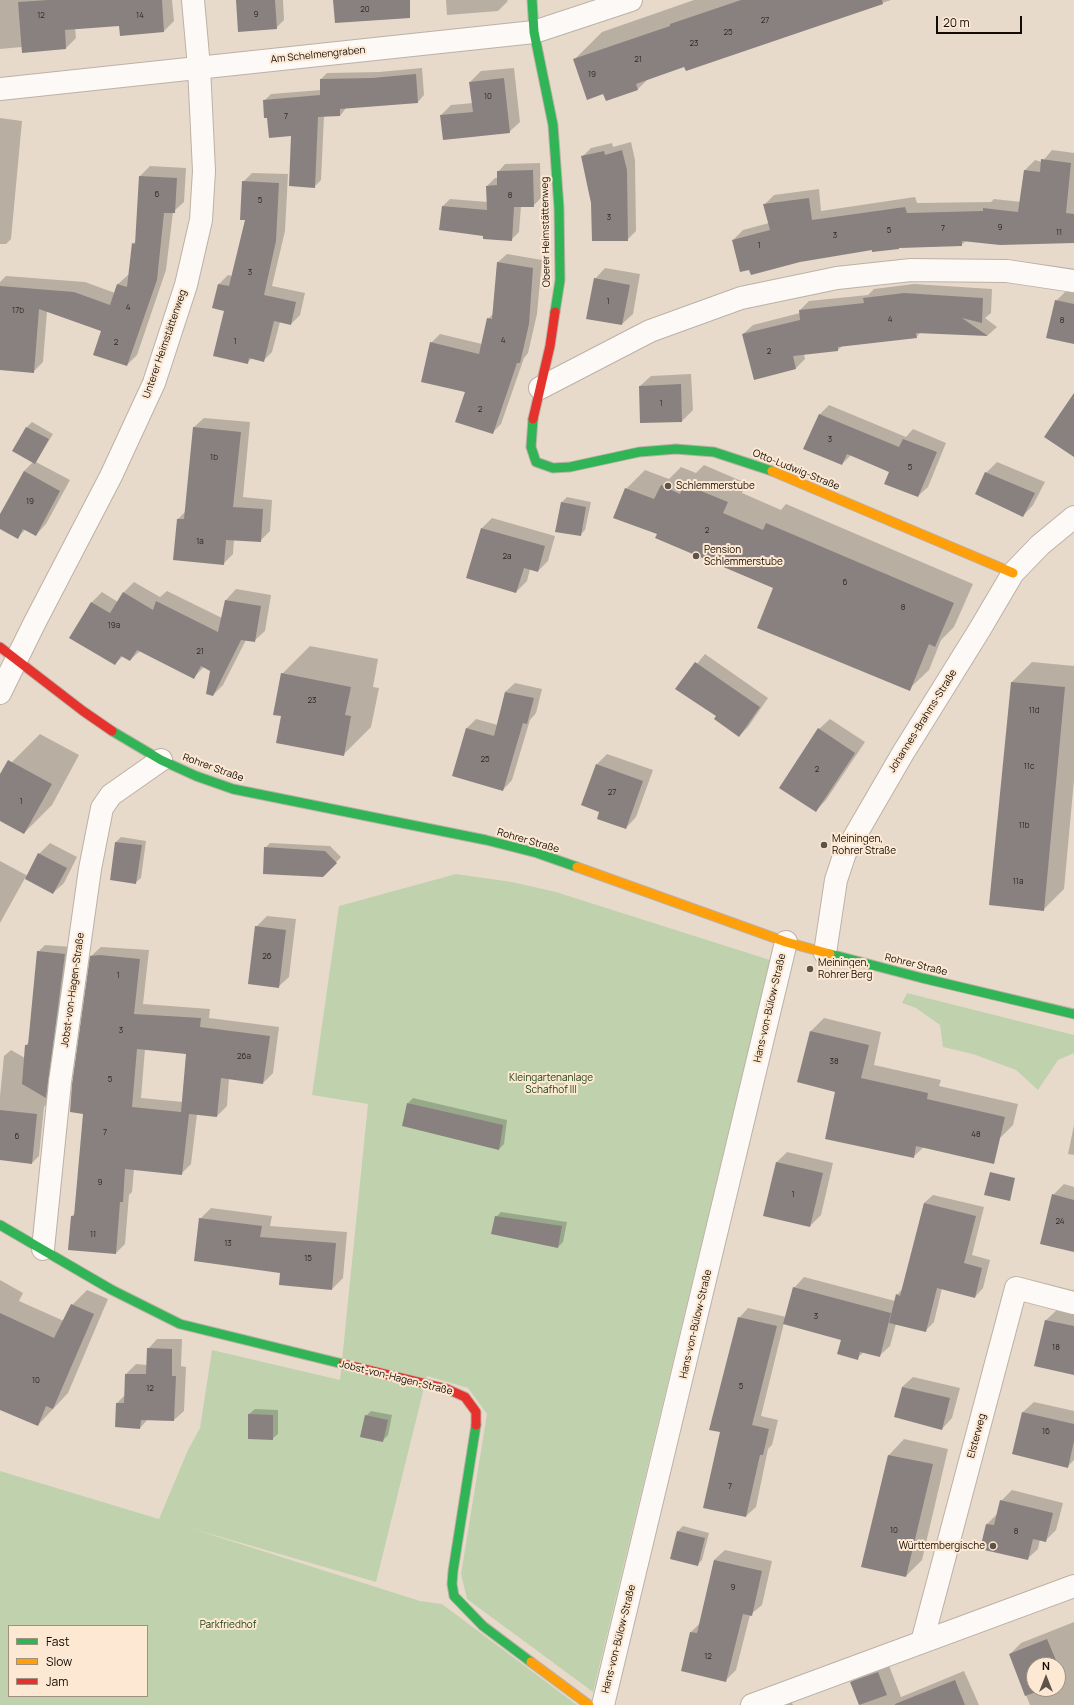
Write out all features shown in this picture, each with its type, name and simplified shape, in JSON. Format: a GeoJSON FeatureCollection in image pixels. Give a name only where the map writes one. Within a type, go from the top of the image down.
{"type":"FeatureCollection","features":[{"type":"Feature","properties":{"kind":"street","name":"Unterer Heimstättenweg"},"geometry":{"type":"LineString","coordinates":[[0,693],[8,654],[111,476],[151,390],[186,285],[201,220],[204,171],[199,67],[193,0]]}},
{"type":"Feature","properties":{"kind":"street","name":"Oberer Heimstättenweg"},"geometry":{"type":"LineString","coordinates":[[532,0],[534,32],[553,125],[559,208],[560,280],[550,346],[531,428],[531,447],[536,462]]}},
{"type":"Feature","properties":{"kind":"street","name":"Am Schelmengraben"},"geometry":{"type":"LineString","coordinates":[[0,89],[534,32],[631,0]]}},
{"type":"Feature","properties":{"kind":"street"},"geometry":{"type":"LineString","coordinates":[[540,388],[650,331],[741,298],[837,278],[911,270],[1007,271],[1074,281]]}},
{"type":"Feature","properties":{"kind":"street","name":"Otto-Ludwig-Straße"},"geometry":{"type":"LineString","coordinates":[[536,462],[553,468],[570,467],[639,452],[676,449],[714,452],[769,470],[1013,573]]}},
{"type":"Feature","properties":{"kind":"street","name":"Johannes-Brahms-Straße"},"geometry":{"type":"LineString","coordinates":[[825,953],[836,880],[845,853],[903,753],[1013,573],[1040,545],[1074,517]]}},
{"type":"Feature","properties":{"kind":"street","name":"Rohrer Straße"},"geometry":{"type":"LineString","coordinates":[[8,654],[83,711],[161,760],[196,776],[233,789],[486,840],[537,853],[786,942],[825,953],[1074,1014]]}},
{"type":"Feature","properties":{"kind":"street","name":"Jobst-von-Hagen-Straße"},"geometry":{"type":"LineString","coordinates":[[43,1249],[60,1082],[90,869],[102,808],[111,795],[161,760]]}},
{"type":"Feature","properties":{"kind":"street","name":"Hans-von-Bülow-Straße"},"geometry":{"type":"LineString","coordinates":[[603,1705],[786,942]]}},
{"type":"Feature","properties":{"kind":"street","name":"Jobst-von-Hagen-Straße"},"geometry":{"type":"LineString","coordinates":[[0,1225],[112,1290],[180,1324],[447,1389],[464,1398],[476,1412],[476,1428],[453,1571],[452,1584],[454,1596],[482,1626],[589,1705]]}},
{"type":"Feature","properties":{"kind":"street","name":"Elsterweg"},"geometry":{"type":"LineString","coordinates":[[922,1642],[1016,1288],[1074,1303]]}},
{"type":"Feature","properties":{"kind":"street"},"geometry":{"type":"LineString","coordinates":[[752,1705],[1074,1586]]}},
{"type":"Feature","properties":{"kind":"green space","name":"Kleingartenanlage Schafhof III"},"geometry":{"type":"Polygon","coordinates":[[[456,874],[512,882],[556,892],[770,960],[593,1692],[467,1599],[461,1574],[487,1414],[468,1388],[427,1376],[376,1582],[190,1528],[420,1601],[442,1604],[577,1705],[0,1705],[0,1471],[159,1519],[188,1450],[200,1428],[212,1350],[340,1380],[368,1104],[312,1095],[339,906],[456,874]]]}},
{"type":"Feature","properties":{"kind":"green space"},"geometry":{"type":"Polygon","coordinates":[[[907,993],[1074,1035],[1074,1053],[1058,1060],[1038,1090],[1016,1070],[973,1054],[943,1047],[940,1025],[916,1008],[902,1003],[907,993]]]}},
{"type":"Feature","properties":{"kind":"building"},"geometry":{"type":"Polygon","coordinates":[[[48,0],[162,0],[164,32],[120,36],[119,26],[65,30],[66,49],[22,53],[18,2],[48,0]]]}},
{"type":"Feature","properties":{"kind":"building"},"geometry":{"type":"Polygon","coordinates":[[[236,0],[275,0],[277,29],[238,32],[236,0]]]}},
{"type":"Feature","properties":{"kind":"building"},"geometry":{"type":"Polygon","coordinates":[[[333,0],[410,0],[410,18],[335,23],[333,0]]]}},
{"type":"Feature","properties":{"kind":"building"},"geometry":{"type":"Polygon","coordinates":[[[741,0],[882,0],[883,4],[686,71],[684,67],[636,84],[638,90],[606,101],[603,94],[587,100],[573,59],[741,0]]]}},
{"type":"Feature","properties":{"kind":"building"},"geometry":{"type":"Polygon","coordinates":[[[416,74],[418,103],[340,109],[340,116],[318,117],[315,188],[289,186],[291,136],[269,138],[267,118],[264,118],[263,100],[320,95],[320,79],[372,78],[416,74]]]}},
{"type":"Feature","properties":{"kind":"building"},"geometry":{"type":"Polygon","coordinates":[[[504,78],[510,133],[443,140],[440,115],[473,112],[469,82],[504,78]]]}},
{"type":"Feature","properties":{"kind":"building"},"geometry":{"type":"Polygon","coordinates":[[[622,150],[627,170],[628,241],[592,241],[591,203],[581,156],[604,151],[605,155],[622,150]]]}},
{"type":"Feature","properties":{"kind":"building"},"geometry":{"type":"Polygon","coordinates":[[[1041,159],[1071,163],[1066,213],[1074,214],[1074,243],[1000,245],[962,241],[962,246],[899,248],[872,252],[872,250],[800,262],[751,275],[749,270],[740,272],[732,240],[770,230],[763,204],[809,198],[812,220],[905,207],[907,213],[983,211],[983,208],[1018,212],[1024,170],[1040,172],[1041,159]]]}},
{"type":"Feature","properties":{"kind":"building"},"geometry":{"type":"Polygon","coordinates":[[[533,170],[534,207],[514,207],[512,241],[483,239],[483,236],[439,230],[442,206],[487,210],[486,186],[497,185],[497,171],[533,170]]]}},
{"type":"Feature","properties":{"kind":"building"},"geometry":{"type":"Polygon","coordinates":[[[139,176],[177,178],[175,213],[164,213],[157,280],[127,366],[93,355],[101,331],[39,309],[34,373],[0,370],[0,286],[74,292],[110,305],[117,284],[127,287],[132,243],[135,244],[139,176]]]}},
{"type":"Feature","properties":{"kind":"building"},"geometry":{"type":"Polygon","coordinates":[[[242,181],[279,183],[276,241],[264,295],[296,302],[291,325],[274,321],[264,362],[249,358],[248,364],[213,356],[224,311],[212,308],[218,284],[229,286],[245,220],[240,220],[242,181]]]}},
{"type":"Feature","properties":{"kind":"building"},"geometry":{"type":"Polygon","coordinates":[[[497,262],[533,268],[529,324],[520,363],[517,363],[493,434],[455,422],[465,392],[421,382],[430,342],[479,354],[487,318],[492,319],[497,262]]]}},
{"type":"Feature","properties":{"kind":"building"},"geometry":{"type":"Polygon","coordinates":[[[594,278],[630,285],[622,325],[586,319],[594,278]]]}},
{"type":"Feature","properties":{"kind":"building"},"geometry":{"type":"Polygon","coordinates":[[[904,293],[983,298],[982,323],[962,318],[988,336],[916,333],[917,338],[838,347],[838,351],[793,356],[796,369],[754,380],[742,334],[800,320],[799,310],[864,303],[863,298],[904,293]]]}},
{"type":"Feature","properties":{"kind":"building"},"geometry":{"type":"Polygon","coordinates":[[[1055,300],[1074,304],[1074,344],[1046,338],[1055,300]]]}},
{"type":"Feature","properties":{"kind":"building"},"geometry":{"type":"Polygon","coordinates":[[[681,384],[682,422],[640,423],[639,386],[681,384]]]}},
{"type":"Feature","properties":{"kind":"building"},"geometry":{"type":"Polygon","coordinates":[[[1074,393],[1074,457],[1044,437],[1074,393]]]}},
{"type":"Feature","properties":{"kind":"building"},"geometry":{"type":"Polygon","coordinates":[[[819,414],[899,447],[903,439],[937,452],[918,497],[884,484],[889,472],[847,454],[842,465],[803,449],[819,414]]]}},
{"type":"Feature","properties":{"kind":"building"},"geometry":{"type":"Polygon","coordinates":[[[26,427],[49,439],[35,464],[12,451],[26,427]]]}},
{"type":"Feature","properties":{"kind":"building"},"geometry":{"type":"Polygon","coordinates":[[[193,427],[241,432],[233,507],[263,509],[261,542],[226,540],[224,565],[173,560],[177,519],[184,519],[193,427]]]}},
{"type":"Feature","properties":{"kind":"building"},"geometry":{"type":"Polygon","coordinates":[[[24,471],[60,491],[36,536],[23,529],[18,539],[0,529],[0,514],[24,471]]]}},
{"type":"Feature","properties":{"kind":"building"},"geometry":{"type":"Polygon","coordinates":[[[985,472],[1035,493],[1023,517],[975,494],[985,472]]]}},
{"type":"Feature","properties":{"kind":"building"},"geometry":{"type":"Polygon","coordinates":[[[684,484],[728,502],[723,513],[763,530],[766,523],[954,603],[935,647],[929,644],[910,691],[757,628],[773,588],[655,538],[657,534],[613,518],[625,488],[654,499],[661,485],[680,494],[684,484]]]}},
{"type":"Feature","properties":{"kind":"building"},"geometry":{"type":"Polygon","coordinates":[[[561,502],[586,507],[581,536],[555,532],[561,502]]]}},
{"type":"Feature","properties":{"kind":"building"},"geometry":{"type":"Polygon","coordinates":[[[481,528],[545,546],[538,572],[524,568],[516,593],[466,578],[481,528]]]}},
{"type":"Feature","properties":{"kind":"building"},"geometry":{"type":"Polygon","coordinates":[[[123,592],[153,610],[156,601],[218,632],[225,600],[261,606],[255,642],[241,640],[213,696],[206,694],[210,671],[201,666],[194,679],[137,650],[130,661],[121,656],[115,665],[69,638],[91,602],[110,613],[123,592]]]}},
{"type":"Feature","properties":{"kind":"building"},"geometry":{"type":"Polygon","coordinates":[[[695,662],[760,707],[739,737],[714,719],[716,716],[675,689],[695,662]]]}},
{"type":"Feature","properties":{"kind":"building"},"geometry":{"type":"Polygon","coordinates":[[[281,673],[351,687],[345,715],[351,716],[344,756],[276,743],[281,716],[273,715],[281,673]]]}},
{"type":"Feature","properties":{"kind":"building"},"geometry":{"type":"Polygon","coordinates":[[[1011,682],[1065,687],[1044,911],[989,905],[1011,682]]]}},
{"type":"Feature","properties":{"kind":"building"},"geometry":{"type":"Polygon","coordinates":[[[505,692],[534,698],[527,724],[523,723],[503,791],[452,776],[466,728],[494,736],[505,692]]]}},
{"type":"Feature","properties":{"kind":"building"},"geometry":{"type":"Polygon","coordinates":[[[818,728],[855,753],[816,812],[779,788],[818,728]]]}},
{"type":"Feature","properties":{"kind":"building"},"geometry":{"type":"Polygon","coordinates":[[[8,760],[52,784],[24,834],[0,821],[0,774],[8,760]]]}},
{"type":"Feature","properties":{"kind":"building"},"geometry":{"type":"Polygon","coordinates":[[[596,764],[643,781],[626,829],[597,819],[599,812],[581,805],[596,764]]]}},
{"type":"Feature","properties":{"kind":"building"},"geometry":{"type":"Polygon","coordinates":[[[115,842],[142,845],[136,884],[110,880],[115,842]]]}},
{"type":"Feature","properties":{"kind":"building"},"geometry":{"type":"Polygon","coordinates":[[[264,847],[325,851],[337,863],[323,877],[263,874],[264,847]]]}},
{"type":"Feature","properties":{"kind":"building"},"geometry":{"type":"Polygon","coordinates":[[[38,853],[67,868],[53,894],[25,879],[38,853]]]}},
{"type":"Feature","properties":{"kind":"building"},"geometry":{"type":"Polygon","coordinates":[[[255,926],[286,930],[279,988],[248,984],[255,926]]]}},
{"type":"Feature","properties":{"kind":"building"},"geometry":{"type":"Polygon","coordinates":[[[37,951],[65,954],[46,1098],[22,1084],[25,1045],[28,1045],[37,951]]]}},
{"type":"Feature","properties":{"kind":"building"},"geometry":{"type":"Polygon","coordinates":[[[100,955],[140,959],[134,1014],[201,1018],[200,1027],[270,1036],[263,1084],[221,1078],[217,1117],[189,1114],[182,1175],[125,1169],[123,1202],[120,1202],[116,1254],[68,1250],[71,1216],[74,1216],[83,1114],[70,1112],[72,1084],[90,956],[100,955]],[[137,1049],[132,1107],[181,1112],[186,1054],[137,1049]]]}},
{"type":"Feature","properties":{"kind":"building"},"geometry":{"type":"Polygon","coordinates":[[[810,1031],[869,1045],[861,1078],[928,1093],[927,1099],[1005,1117],[994,1164],[916,1146],[914,1158],[825,1139],[835,1092],[797,1082],[810,1031]]]}},
{"type":"Feature","properties":{"kind":"building"},"geometry":{"type":"Polygon","coordinates":[[[407,1103],[503,1125],[499,1150],[402,1126],[407,1103]]]}},
{"type":"Feature","properties":{"kind":"building"},"geometry":{"type":"Polygon","coordinates":[[[0,1110],[37,1114],[32,1164],[0,1160],[0,1110]]]}},
{"type":"Feature","properties":{"kind":"building"},"geometry":{"type":"Polygon","coordinates":[[[776,1162],[823,1173],[810,1227],[763,1216],[776,1162]]]}},
{"type":"Feature","properties":{"kind":"building"},"geometry":{"type":"Polygon","coordinates":[[[990,1172],[1015,1178],[1010,1201],[984,1195],[990,1172]]]}},
{"type":"Feature","properties":{"kind":"building"},"geometry":{"type":"Polygon","coordinates":[[[1052,1194],[1074,1200],[1074,1252],[1040,1244],[1052,1194]]]}},
{"type":"Feature","properties":{"kind":"building"},"geometry":{"type":"Polygon","coordinates":[[[924,1203],[976,1216],[964,1263],[982,1268],[975,1298],[937,1288],[926,1332],[889,1323],[896,1294],[900,1296],[924,1203]]]}},
{"type":"Feature","properties":{"kind":"building"},"geometry":{"type":"Polygon","coordinates":[[[495,1216],[562,1226],[558,1248],[491,1234],[495,1216]]]}},
{"type":"Feature","properties":{"kind":"building"},"geometry":{"type":"Polygon","coordinates":[[[199,1218],[262,1226],[260,1237],[336,1243],[332,1290],[279,1285],[280,1273],[194,1261],[199,1218]]]}},
{"type":"Feature","properties":{"kind":"building"},"geometry":{"type":"Polygon","coordinates":[[[793,1287],[891,1313],[880,1357],[860,1352],[858,1360],[837,1354],[841,1340],[783,1324],[793,1287]]]}},
{"type":"Feature","properties":{"kind":"building"},"geometry":{"type":"Polygon","coordinates":[[[71,1304],[94,1314],[53,1409],[46,1406],[38,1426],[0,1410],[0,1313],[54,1338],[71,1304]]]}},
{"type":"Feature","properties":{"kind":"building"},"geometry":{"type":"Polygon","coordinates":[[[738,1317],[777,1326],[752,1425],[769,1429],[763,1455],[760,1455],[746,1517],[703,1508],[720,1432],[709,1430],[738,1317]]]}},
{"type":"Feature","properties":{"kind":"building"},"geometry":{"type":"Polygon","coordinates":[[[1045,1320],[1074,1326],[1074,1375],[1034,1366],[1045,1320]]]}},
{"type":"Feature","properties":{"kind":"building"},"geometry":{"type":"Polygon","coordinates":[[[147,1348],[172,1349],[172,1376],[176,1376],[174,1421],[141,1420],[140,1429],[115,1427],[116,1403],[124,1403],[125,1374],[146,1374],[147,1348]]]}},
{"type":"Feature","properties":{"kind":"building"},"geometry":{"type":"Polygon","coordinates":[[[902,1387],[950,1398],[942,1430],[894,1417],[902,1387]]]}},
{"type":"Feature","properties":{"kind":"building"},"geometry":{"type":"Polygon","coordinates":[[[1022,1412],[1074,1424],[1074,1441],[1068,1468],[1012,1454],[1022,1412]]]}},
{"type":"Feature","properties":{"kind":"building"},"geometry":{"type":"Polygon","coordinates":[[[248,1414],[273,1415],[273,1440],[248,1439],[248,1414]]]}},
{"type":"Feature","properties":{"kind":"building"},"geometry":{"type":"Polygon","coordinates":[[[365,1415],[388,1420],[383,1442],[360,1437],[365,1415]]]}},
{"type":"Feature","properties":{"kind":"building"},"geometry":{"type":"Polygon","coordinates":[[[888,1455],[933,1464],[906,1577],[861,1567],[888,1455]]]}},
{"type":"Feature","properties":{"kind":"building"},"geometry":{"type":"Polygon","coordinates":[[[1000,1500],[1053,1513],[1046,1542],[1033,1539],[1028,1560],[980,1549],[986,1524],[994,1525],[1000,1500]]]}},
{"type":"Feature","properties":{"kind":"building"},"geometry":{"type":"Polygon","coordinates":[[[677,1531],[705,1538],[698,1566],[670,1559],[677,1531]]]}},
{"type":"Feature","properties":{"kind":"building"},"geometry":{"type":"Polygon","coordinates":[[[714,1560],[762,1571],[752,1616],[743,1614],[726,1682],[681,1671],[690,1632],[697,1633],[714,1560]]]}},
{"type":"Feature","properties":{"kind":"building"},"geometry":{"type":"Polygon","coordinates":[[[1047,1639],[1055,1657],[1026,1657],[1025,1696],[1009,1654],[1047,1639]]]}},
{"type":"Feature","properties":{"kind":"building"},"geometry":{"type":"Polygon","coordinates":[[[878,1672],[887,1695],[859,1705],[850,1682],[878,1672]]]}},
{"type":"Feature","properties":{"kind":"building"},"geometry":{"type":"Polygon","coordinates":[[[955,1680],[965,1705],[895,1705],[895,1704],[955,1680]]]}},
{"type":"Feature","properties":{"kind":"traffic: fast"},"geometry":{"type":"LineString","coordinates":[[532,0],[534,32],[553,125],[559,208],[560,280],[555,312]]}},
{"type":"Feature","properties":{"kind":"traffic: fast"},"geometry":{"type":"LineString","coordinates":[[533,419],[531,447],[536,462],[553,468],[570,467],[639,452],[676,449],[714,452],[772,471]]}},
{"type":"Feature","properties":{"kind":"traffic: fast"},"geometry":{"type":"LineString","coordinates":[[112,731],[161,760],[196,776],[233,789],[486,840],[537,853],[577,867]]}},
{"type":"Feature","properties":{"kind":"traffic: fast"},"geometry":{"type":"LineString","coordinates":[[830,954],[922,978],[1074,1014]]}},
{"type":"Feature","properties":{"kind":"traffic: fast"},"geometry":{"type":"LineString","coordinates":[[0,1225],[112,1290],[180,1324],[343,1364]]}},
{"type":"Feature","properties":{"kind":"traffic: fast"},"geometry":{"type":"LineString","coordinates":[[476,1425],[453,1571],[452,1584],[454,1596],[483,1626],[531,1662]]}},
{"type":"Feature","properties":{"kind":"traffic: slow"},"geometry":{"type":"LineString","coordinates":[[772,471],[1013,573]]}},
{"type":"Feature","properties":{"kind":"traffic: slow"},"geometry":{"type":"LineString","coordinates":[[577,867],[786,942],[830,954]]}},
{"type":"Feature","properties":{"kind":"traffic: slow"},"geometry":{"type":"LineString","coordinates":[[531,1662],[589,1705]]}},
{"type":"Feature","properties":{"kind":"traffic: jam"},"geometry":{"type":"LineString","coordinates":[[533,419],[550,346],[555,312]]}},
{"type":"Feature","properties":{"kind":"traffic: jam"},"geometry":{"type":"LineString","coordinates":[[0,647],[83,711],[112,731]]}},
{"type":"Feature","properties":{"kind":"traffic: jam"},"geometry":{"type":"LineString","coordinates":[[343,1364],[447,1389],[465,1397],[476,1412],[476,1425]]}},
{"type":"Feature","properties":{"kind":"place","name":"Schlemmerstube"},"geometry":{"type":"Point","coordinates":[668,486]}},
{"type":"Feature","properties":{"kind":"place","name":"Pension Schlemmerstube"},"geometry":{"type":"Point","coordinates":[696,556]}},
{"type":"Feature","properties":{"kind":"place","name":"Meiningen, Rohrer Straße"},"geometry":{"type":"Point","coordinates":[824,845]}},
{"type":"Feature","properties":{"kind":"place","name":"Meiningen, Rohrer Berg"},"geometry":{"type":"Point","coordinates":[810,969]}},
{"type":"Feature","properties":{"kind":"place","name":"Württembergische"},"geometry":{"type":"Point","coordinates":[993,1546]}},
{"type":"Feature","properties":{"kind":"park label","name":"Parkfriedhof"},"geometry":{"type":"Point","coordinates":[228,1625]}}]}
